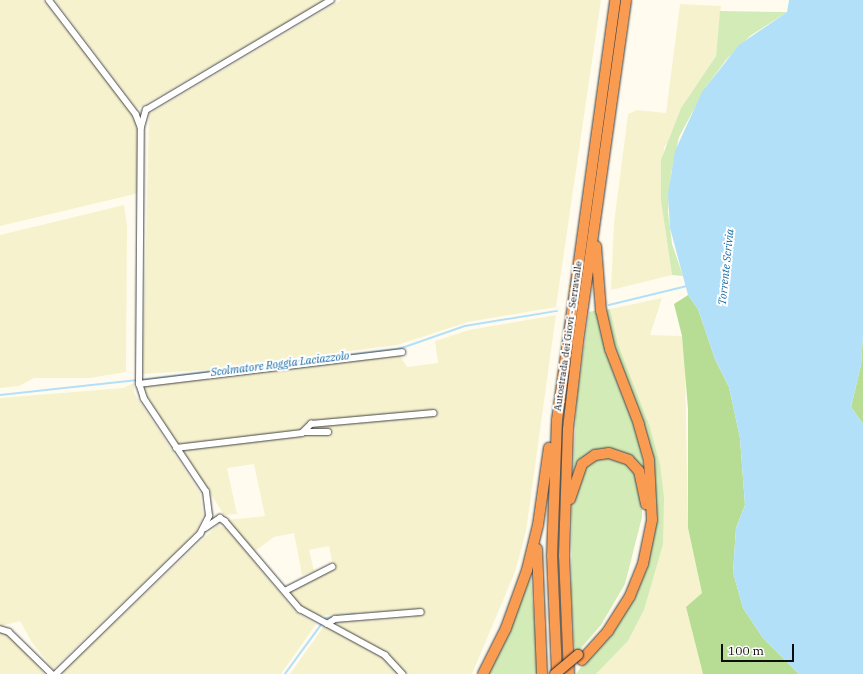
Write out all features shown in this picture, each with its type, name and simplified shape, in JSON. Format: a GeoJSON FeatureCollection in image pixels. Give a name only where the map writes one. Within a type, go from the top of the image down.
{"type":"FeatureCollection","features":[{"type":"Feature","properties":{"kind":"highway","name":"Autostrada dei Giovi - Serravalle"},"geometry":{"type":"LineString","coordinates":[[556,674],[552,514],[563,371],[615,0]]}},
{"type":"Feature","properties":{"kind":"highway","name":"Autostrada dei Giovi - Serravalle"},"geometry":{"type":"LineString","coordinates":[[569,674],[564,556],[572,391],[626,0]]}},
{"type":"Feature","properties":{"kind":"highway"},"geometry":{"type":"LineString","coordinates":[[556,674],[580,657],[608,631],[630,596],[643,564],[652,520],[649,460],[639,424],[616,371],[604,326],[594,228]]}},
{"type":"Feature","properties":{"kind":"highway"},"geometry":{"type":"LineString","coordinates":[[542,674],[536,573],[538,525],[554,411],[563,371]]}},
{"type":"Feature","properties":{"kind":"highway"},"geometry":{"type":"LineString","coordinates":[[564,556],[571,491],[582,464],[603,453],[617,454],[628,460],[639,471],[646,493],[645,526],[638,560],[614,612],[580,657],[565,674]]}},
{"type":"Feature","properties":{"kind":"highway"},"geometry":{"type":"LineString","coordinates":[[483,674],[506,628],[527,570],[538,525]]}},
{"type":"Feature","properties":{"kind":"street"},"geometry":{"type":"LineString","coordinates":[[50,0],[136,114],[141,127]]}},
{"type":"Feature","properties":{"kind":"street"},"geometry":{"type":"LineString","coordinates":[[203,529],[209,516],[208,499],[144,399],[139,381],[141,127],[146,110],[151,105],[331,0]]}},
{"type":"Feature","properties":{"kind":"street"},"geometry":{"type":"LineString","coordinates":[[139,381],[402,352]]}},
{"type":"Feature","properties":{"kind":"street"},"geometry":{"type":"LineString","coordinates":[[304,432],[311,424],[434,413]]}},
{"type":"Feature","properties":{"kind":"street"},"geometry":{"type":"LineString","coordinates":[[176,448],[304,432],[328,432]]}},
{"type":"Feature","properties":{"kind":"street"},"geometry":{"type":"LineString","coordinates":[[56,674],[203,529],[220,518],[225,521],[303,612],[385,655],[403,674]]}},
{"type":"Feature","properties":{"kind":"street"},"geometry":{"type":"LineString","coordinates":[[285,591],[332,568]]}},
{"type":"Feature","properties":{"kind":"street"},"geometry":{"type":"LineString","coordinates":[[327,624],[335,620],[421,612]]}},
{"type":"Feature","properties":{"kind":"street"},"geometry":{"type":"LineString","coordinates":[[0,629],[9,632],[52,674]]}},
{"type":"Feature","properties":{"kind":"shaded area"},"geometry":{"type":"Polygon","coordinates":[[[0,0],[43,0],[129,110],[138,129],[139,193],[0,226],[0,0]]]}},
{"type":"Feature","properties":{"kind":"shaded area"},"geometry":{"type":"Polygon","coordinates":[[[55,0],[325,0],[137,109],[55,0]]]}},
{"type":"Feature","properties":{"kind":"shaded area"},"geometry":{"type":"Polygon","coordinates":[[[341,0],[601,0],[556,307],[468,322],[397,345],[205,370],[143,374],[149,114],[341,0]]]}},
{"type":"Feature","properties":{"kind":"shaded area"},"geometry":{"type":"Polygon","coordinates":[[[680,4],[721,6],[716,56],[681,108],[670,141],[664,147],[661,201],[672,275],[611,290],[614,223],[628,114],[637,110],[666,113],[680,4]]]}},
{"type":"Feature","properties":{"kind":"shaded area"},"geometry":{"type":"Polygon","coordinates":[[[124,205],[127,226],[126,372],[90,378],[34,378],[19,386],[0,388],[0,235],[124,205]]]}},
{"type":"Feature","properties":{"kind":"shaded area"},"geometry":{"type":"Polygon","coordinates":[[[662,298],[650,335],[682,336],[685,365],[688,528],[702,593],[686,607],[703,674],[596,674],[628,641],[644,610],[663,537],[660,464],[650,427],[618,344],[610,309],[662,298]]]}},
{"type":"Feature","properties":{"kind":"shaded area"},"geometry":{"type":"Polygon","coordinates":[[[556,315],[526,531],[515,572],[472,674],[405,674],[388,654],[334,623],[415,617],[415,610],[317,616],[300,607],[288,591],[333,566],[329,546],[309,550],[314,571],[302,575],[294,533],[274,537],[254,552],[227,520],[265,516],[254,464],[227,468],[237,514],[224,515],[183,450],[306,436],[310,422],[303,431],[177,446],[142,387],[399,354],[407,367],[438,363],[435,341],[469,330],[556,315]]]}},
{"type":"Feature","properties":{"kind":"shaded area"},"geometry":{"type":"Polygon","coordinates":[[[134,383],[134,393],[200,493],[203,515],[197,530],[184,544],[53,669],[33,644],[20,621],[0,626],[0,398],[123,388],[134,383]]]}},
{"type":"Feature","properties":{"kind":"shaded area"},"geometry":{"type":"Polygon","coordinates":[[[218,525],[227,529],[296,612],[316,624],[281,674],[60,674],[218,525]]]}},
{"type":"Feature","properties":{"kind":"shaded area"},"geometry":{"type":"Polygon","coordinates":[[[324,626],[385,658],[400,674],[290,674],[324,626]]]}},
{"type":"Feature","properties":{"kind":"shaded area"},"geometry":{"type":"Polygon","coordinates":[[[0,631],[13,639],[45,674],[0,674],[0,631]]]}},
{"type":"Feature","properties":{"kind":"green space"},"geometry":{"type":"Polygon","coordinates":[[[720,11],[787,12],[750,36],[726,60],[706,87],[679,137],[671,174],[668,212],[672,244],[683,276],[672,275],[661,201],[661,160],[681,108],[716,56],[720,11]]]}},
{"type":"Feature","properties":{"kind":"green space"},"geometry":{"type":"Polygon","coordinates":[[[688,295],[698,309],[715,359],[729,387],[740,438],[745,505],[736,528],[733,572],[743,608],[763,638],[799,674],[703,674],[686,607],[702,593],[688,528],[688,409],[682,336],[674,304],[688,295]]]}},
{"type":"Feature","properties":{"kind":"green space"},"geometry":{"type":"Polygon","coordinates":[[[610,309],[618,344],[650,427],[660,464],[664,498],[663,544],[644,610],[628,641],[596,674],[576,674],[635,592],[654,485],[605,310],[610,309]]]}},
{"type":"Feature","properties":{"kind":"green space"},"geometry":{"type":"Polygon","coordinates":[[[597,310],[613,372],[637,430],[648,490],[620,452],[578,463],[573,472],[577,397],[589,312],[597,310]]]}},
{"type":"Feature","properties":{"kind":"green space"},"geometry":{"type":"Polygon","coordinates":[[[863,335],[863,424],[851,407],[861,365],[863,335]]]}},
{"type":"Feature","properties":{"kind":"green space"},"geometry":{"type":"Polygon","coordinates":[[[598,457],[624,459],[636,473],[642,497],[642,517],[625,584],[601,625],[575,655],[571,594],[572,496],[582,471],[598,457]]]}},
{"type":"Feature","properties":{"kind":"green space"},"geometry":{"type":"Polygon","coordinates":[[[530,573],[539,674],[487,674],[530,573]]]}},
{"type":"Feature","properties":{"kind":"water","name":"Torrente Scrivia"},"geometry":{"type":"Polygon","coordinates":[[[789,0],[863,0],[863,335],[861,365],[851,407],[863,424],[863,674],[799,674],[763,638],[743,608],[733,572],[736,528],[745,505],[740,438],[729,387],[715,359],[698,309],[688,295],[670,228],[668,194],[675,151],[702,92],[739,45],[787,12],[789,0]]]}},
{"type":"Feature","properties":{"kind":"waterway","name":"Scolmatore Roggia Laciazzolo"},"geometry":{"type":"LineString","coordinates":[[609,305],[687,286]]}},
{"type":"Feature","properties":{"kind":"waterway","name":"Scolmatore Roggia Laciazzolo"},"geometry":{"type":"LineString","coordinates":[[141,380],[399,349],[465,326],[557,311]]}},
{"type":"Feature","properties":{"kind":"waterway","name":"Scolmatore Roggia Laciazzolo"},"geometry":{"type":"LineString","coordinates":[[0,395],[137,380]]}},
{"type":"Feature","properties":{"kind":"waterway"},"geometry":{"type":"LineString","coordinates":[[285,674],[326,618],[355,614]]}}]}
